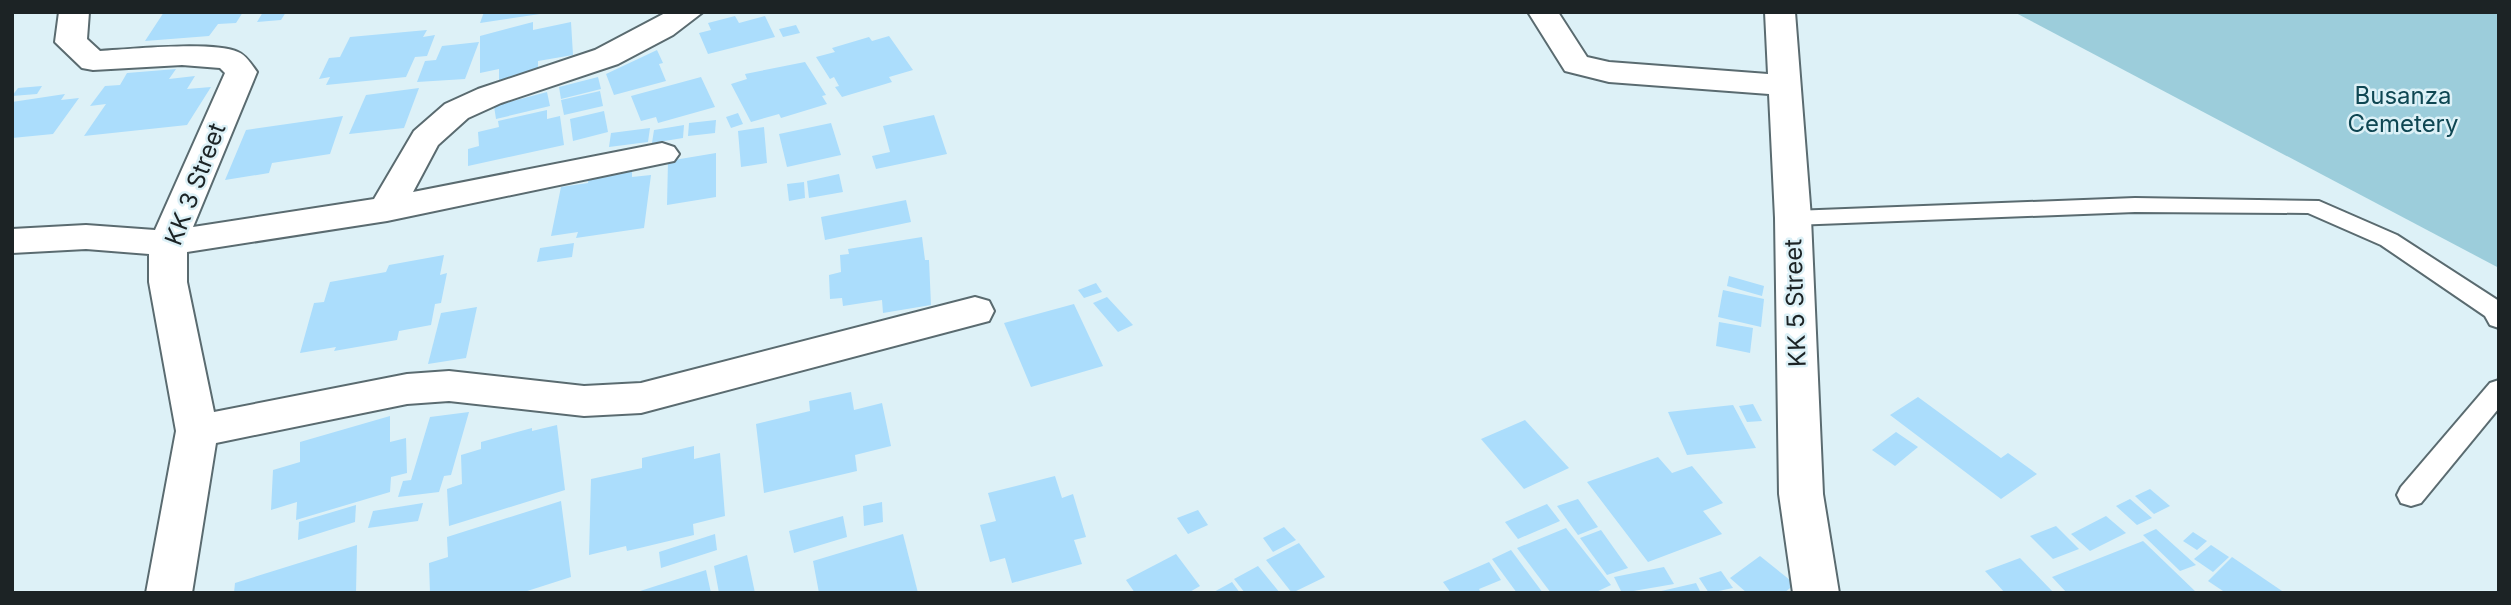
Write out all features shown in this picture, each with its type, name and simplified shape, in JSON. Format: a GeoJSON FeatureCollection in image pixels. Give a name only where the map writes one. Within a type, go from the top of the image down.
{"type":"FeatureCollection","features":[{"type":"Feature","properties":{"kind":"street","name":"KK 3 Street"},"geometry":{"type":"LineString","coordinates":[[74,12],[71,42],[93,61],[182,56],[229,59],[241,72],[168,243],[168,282],[197,432],[169,593]]}},
{"type":"Feature","properties":{"kind":"street"},"geometry":{"type":"LineString","coordinates":[[387,209],[421,145],[444,119],[473,105],[582,67],[665,27],[688,12]]}},
{"type":"Feature","properties":{"kind":"street"},"geometry":{"type":"LineString","coordinates":[[1543,12],[1576,64],[1609,72],[1784,85]]}},
{"type":"Feature","properties":{"kind":"street","name":"KK 5 Street"},"geometry":{"type":"LineString","coordinates":[[1780,12],[1793,218],[1801,494],[1816,593]]}},
{"type":"Feature","properties":{"kind":"street"},"geometry":{"type":"LineString","coordinates":[[12,241],[86,236],[168,243],[387,209],[662,154]]}},
{"type":"Feature","properties":{"kind":"street"},"geometry":{"type":"LineString","coordinates":[[197,432],[262,416],[418,388],[449,386],[584,401],[641,398],[975,311]]}},
{"type":"Feature","properties":{"kind":"lane"},"geometry":{"type":"LineString","coordinates":[[1793,218],[2134,205],[2311,206],[2389,240],[2494,310],[2499,319]]}},
{"type":"Feature","properties":{"kind":"lane"},"geometry":{"type":"LineString","coordinates":[[2411,495],[2499,390]]}},
{"type":"Feature","properties":{"kind":"green space","name":"Busanza Cemetery"},"geometry":{"type":"Polygon","coordinates":[[[2014,12],[2499,12],[2499,268],[2014,12]]]}},
{"type":"Feature","properties":{"kind":"building"},"geometry":{"type":"Polygon","coordinates":[[[164,12],[243,12],[236,23],[218,24],[209,36],[145,41],[164,12]]]}},
{"type":"Feature","properties":{"kind":"building"},"geometry":{"type":"Polygon","coordinates":[[[263,12],[286,12],[281,20],[257,22],[263,12]]]}},
{"type":"Feature","properties":{"kind":"building"},"geometry":{"type":"Polygon","coordinates":[[[484,12],[539,12],[540,14],[480,23],[484,12]]]}},
{"type":"Feature","properties":{"kind":"building"},"geometry":{"type":"Polygon","coordinates":[[[735,16],[739,23],[765,16],[775,37],[708,54],[699,33],[711,30],[708,23],[735,16]]]}},
{"type":"Feature","properties":{"kind":"building"},"geometry":{"type":"Polygon","coordinates":[[[533,22],[533,30],[571,22],[573,55],[538,61],[538,72],[499,80],[499,69],[480,73],[480,36],[533,22]]]}},
{"type":"Feature","properties":{"kind":"building"},"geometry":{"type":"Polygon","coordinates":[[[796,25],[800,33],[783,37],[779,29],[796,25]]]}},
{"type":"Feature","properties":{"kind":"building"},"geometry":{"type":"Polygon","coordinates":[[[427,30],[423,37],[435,35],[427,56],[415,57],[406,77],[326,85],[330,77],[319,79],[329,58],[340,57],[350,37],[427,30]]]}},
{"type":"Feature","properties":{"kind":"building"},"geometry":{"type":"Polygon","coordinates":[[[889,36],[913,70],[889,77],[892,82],[842,97],[835,87],[839,86],[834,77],[830,79],[816,57],[835,52],[832,48],[869,37],[872,41],[889,36]]]}},
{"type":"Feature","properties":{"kind":"building"},"geometry":{"type":"Polygon","coordinates":[[[479,42],[465,79],[417,82],[425,61],[436,60],[442,46],[479,42]]]}},
{"type":"Feature","properties":{"kind":"building"},"geometry":{"type":"Polygon","coordinates":[[[657,50],[663,63],[659,64],[666,81],[614,95],[606,74],[657,50]]]}},
{"type":"Feature","properties":{"kind":"building"},"geometry":{"type":"Polygon","coordinates":[[[805,62],[826,95],[822,96],[827,104],[781,118],[779,114],[751,122],[731,84],[747,79],[745,74],[805,62]]]}},
{"type":"Feature","properties":{"kind":"building"},"geometry":{"type":"Polygon","coordinates":[[[176,69],[169,79],[195,76],[187,89],[211,87],[187,125],[84,136],[106,104],[90,106],[105,86],[120,85],[127,73],[176,69]]]}},
{"type":"Feature","properties":{"kind":"building"},"geometry":{"type":"Polygon","coordinates":[[[598,77],[601,89],[561,99],[559,87],[598,77]]]}},
{"type":"Feature","properties":{"kind":"building"},"geometry":{"type":"Polygon","coordinates":[[[701,77],[715,107],[658,123],[656,117],[641,121],[631,96],[701,77]]]}},
{"type":"Feature","properties":{"kind":"building"},"geometry":{"type":"Polygon","coordinates":[[[42,86],[37,94],[12,96],[18,88],[42,86]]]}},
{"type":"Feature","properties":{"kind":"building"},"geometry":{"type":"Polygon","coordinates":[[[419,88],[404,128],[349,134],[366,95],[419,88]]]}},
{"type":"Feature","properties":{"kind":"building"},"geometry":{"type":"Polygon","coordinates":[[[600,91],[603,106],[564,115],[561,100],[600,91]]]}},
{"type":"Feature","properties":{"kind":"building"},"geometry":{"type":"Polygon","coordinates":[[[547,92],[550,106],[496,119],[494,106],[547,92]]]}},
{"type":"Feature","properties":{"kind":"building"},"geometry":{"type":"Polygon","coordinates":[[[65,94],[61,100],[79,98],[53,134],[12,138],[12,102],[65,94]]]}},
{"type":"Feature","properties":{"kind":"building"},"geometry":{"type":"Polygon","coordinates":[[[547,110],[547,119],[560,116],[564,145],[468,166],[468,149],[479,146],[478,132],[499,127],[498,121],[547,110]]]}},
{"type":"Feature","properties":{"kind":"building"},"geometry":{"type":"Polygon","coordinates":[[[604,111],[608,132],[573,141],[570,119],[604,111]]]}},
{"type":"Feature","properties":{"kind":"building"},"geometry":{"type":"Polygon","coordinates":[[[738,113],[743,124],[731,128],[726,117],[738,113]]]}},
{"type":"Feature","properties":{"kind":"building"},"geometry":{"type":"Polygon","coordinates":[[[934,115],[947,154],[876,169],[872,156],[890,152],[883,126],[934,115]]]}},
{"type":"Feature","properties":{"kind":"building"},"geometry":{"type":"Polygon","coordinates":[[[343,116],[330,154],[272,163],[269,173],[225,180],[246,130],[343,116]]]}},
{"type":"Feature","properties":{"kind":"building"},"geometry":{"type":"Polygon","coordinates":[[[716,120],[715,133],[688,136],[689,123],[716,120]]]}},
{"type":"Feature","properties":{"kind":"building"},"geometry":{"type":"Polygon","coordinates":[[[831,123],[841,155],[787,167],[779,134],[831,123]]]}},
{"type":"Feature","properties":{"kind":"building"},"geometry":{"type":"Polygon","coordinates":[[[684,125],[683,138],[652,143],[654,130],[684,125]]]}},
{"type":"Feature","properties":{"kind":"building"},"geometry":{"type":"Polygon","coordinates":[[[764,127],[767,163],[741,167],[738,131],[764,127]]]}},
{"type":"Feature","properties":{"kind":"building"},"geometry":{"type":"Polygon","coordinates":[[[650,128],[648,142],[609,147],[611,133],[650,128]]]}},
{"type":"Feature","properties":{"kind":"building"},"geometry":{"type":"Polygon","coordinates":[[[716,153],[716,197],[667,205],[668,161],[716,153]]]}},
{"type":"Feature","properties":{"kind":"building"},"geometry":{"type":"Polygon","coordinates":[[[632,169],[632,177],[651,175],[644,228],[576,238],[578,232],[551,236],[561,187],[588,183],[589,175],[632,169]]]}},
{"type":"Feature","properties":{"kind":"building"},"geometry":{"type":"Polygon","coordinates":[[[839,174],[843,192],[809,198],[807,181],[839,174]]]}},
{"type":"Feature","properties":{"kind":"building"},"geometry":{"type":"Polygon","coordinates":[[[804,182],[805,198],[789,201],[787,184],[804,182]]]}},
{"type":"Feature","properties":{"kind":"building"},"geometry":{"type":"Polygon","coordinates":[[[906,200],[911,222],[825,240],[821,217],[906,200]]]}},
{"type":"Feature","properties":{"kind":"building"},"geometry":{"type":"Polygon","coordinates":[[[922,237],[925,260],[929,260],[931,305],[883,313],[882,300],[843,306],[842,298],[830,299],[829,275],[841,272],[840,255],[849,254],[848,249],[922,237]]]}},
{"type":"Feature","properties":{"kind":"building"},"geometry":{"type":"Polygon","coordinates":[[[574,243],[572,257],[537,262],[540,248],[574,243]]]}},
{"type":"Feature","properties":{"kind":"building"},"geometry":{"type":"Polygon","coordinates":[[[444,255],[440,275],[447,273],[441,303],[435,304],[431,325],[399,331],[397,340],[334,351],[336,347],[300,353],[314,303],[324,302],[330,282],[386,272],[389,265],[444,255]]]}},
{"type":"Feature","properties":{"kind":"building"},"geometry":{"type":"Polygon","coordinates":[[[1729,276],[1764,286],[1762,296],[1727,286],[1729,276]]]}},
{"type":"Feature","properties":{"kind":"building"},"geometry":{"type":"Polygon","coordinates":[[[1096,283],[1102,292],[1084,298],[1078,290],[1096,283]]]}},
{"type":"Feature","properties":{"kind":"building"},"geometry":{"type":"Polygon","coordinates":[[[1723,290],[1764,299],[1761,327],[1718,317],[1723,290]]]}},
{"type":"Feature","properties":{"kind":"building"},"geometry":{"type":"Polygon","coordinates":[[[1107,297],[1133,325],[1118,332],[1093,303],[1107,297]]]}},
{"type":"Feature","properties":{"kind":"building"},"geometry":{"type":"Polygon","coordinates":[[[1074,304],[1103,366],[1031,387],[1004,323],[1074,304]]]}},
{"type":"Feature","properties":{"kind":"building"},"geometry":{"type":"Polygon","coordinates":[[[477,307],[466,358],[428,364],[441,313],[477,307]]]}},
{"type":"Feature","properties":{"kind":"building"},"geometry":{"type":"Polygon","coordinates":[[[1719,322],[1753,328],[1750,353],[1716,346],[1719,322]]]}},
{"type":"Feature","properties":{"kind":"building"},"geometry":{"type":"Polygon","coordinates":[[[851,392],[854,410],[882,403],[891,446],[855,455],[857,471],[764,493],[756,424],[810,411],[809,401],[851,392]]]}},
{"type":"Feature","properties":{"kind":"building"},"geometry":{"type":"Polygon","coordinates":[[[1918,397],[2001,458],[2008,453],[2037,474],[2001,499],[1890,415],[1918,397]]]}},
{"type":"Feature","properties":{"kind":"building"},"geometry":{"type":"Polygon","coordinates":[[[1753,404],[1762,421],[1747,422],[1739,406],[1753,404]]]}},
{"type":"Feature","properties":{"kind":"building"},"geometry":{"type":"Polygon","coordinates":[[[1733,405],[1756,448],[1687,455],[1668,412],[1733,405]]]}},
{"type":"Feature","properties":{"kind":"building"},"geometry":{"type":"Polygon","coordinates":[[[469,412],[451,475],[444,476],[439,492],[398,497],[403,481],[411,480],[430,417],[469,412]]]}},
{"type":"Feature","properties":{"kind":"building"},"geometry":{"type":"Polygon","coordinates":[[[390,416],[390,442],[406,438],[407,473],[391,477],[390,492],[296,520],[297,502],[271,510],[273,470],[300,462],[300,442],[390,416]]]}},
{"type":"Feature","properties":{"kind":"building"},"geometry":{"type":"Polygon","coordinates":[[[1525,420],[1569,468],[1524,489],[1481,439],[1525,420]]]}},
{"type":"Feature","properties":{"kind":"building"},"geometry":{"type":"Polygon","coordinates":[[[557,425],[565,490],[449,526],[447,489],[462,484],[461,455],[481,449],[481,442],[532,428],[532,431],[557,425]]]}},
{"type":"Feature","properties":{"kind":"building"},"geometry":{"type":"Polygon","coordinates":[[[1896,432],[1918,447],[1895,466],[1872,450],[1896,432]]]}},
{"type":"Feature","properties":{"kind":"building"},"geometry":{"type":"Polygon","coordinates":[[[694,446],[694,459],[720,453],[725,516],[693,524],[694,535],[627,551],[626,546],[589,555],[591,479],[642,468],[642,458],[694,446]]]}},
{"type":"Feature","properties":{"kind":"building"},"geometry":{"type":"Polygon","coordinates":[[[1658,457],[1672,473],[1692,466],[1723,503],[1703,511],[1722,534],[1648,562],[1587,482],[1658,457]]]}},
{"type":"Feature","properties":{"kind":"building"},"geometry":{"type":"Polygon","coordinates":[[[1055,476],[1062,498],[1073,494],[1086,537],[1074,540],[1082,564],[1012,583],[1005,558],[990,562],[980,525],[996,521],[988,493],[1055,476]]]}},
{"type":"Feature","properties":{"kind":"building"},"geometry":{"type":"Polygon","coordinates":[[[2150,489],[2170,506],[2154,514],[2135,496],[2150,489]]]}},
{"type":"Feature","properties":{"kind":"building"},"geometry":{"type":"Polygon","coordinates":[[[1578,499],[1598,527],[1578,535],[1557,506],[1578,499]]]}},
{"type":"Feature","properties":{"kind":"building"},"geometry":{"type":"Polygon","coordinates":[[[2130,499],[2152,518],[2137,525],[2116,506],[2130,499]]]}},
{"type":"Feature","properties":{"kind":"building"},"geometry":{"type":"Polygon","coordinates":[[[561,501],[571,577],[521,593],[430,593],[429,563],[448,557],[447,537],[561,501]]]}},
{"type":"Feature","properties":{"kind":"building"},"geometry":{"type":"Polygon","coordinates":[[[882,502],[883,522],[864,526],[863,506],[882,502]]]}},
{"type":"Feature","properties":{"kind":"building"},"geometry":{"type":"Polygon","coordinates":[[[423,503],[418,521],[368,528],[373,511],[423,503]]]}},
{"type":"Feature","properties":{"kind":"building"},"geometry":{"type":"Polygon","coordinates":[[[1547,504],[1560,521],[1518,539],[1505,522],[1547,504]]]}},
{"type":"Feature","properties":{"kind":"building"},"geometry":{"type":"Polygon","coordinates":[[[356,505],[355,522],[298,540],[299,522],[356,505]]]}},
{"type":"Feature","properties":{"kind":"building"},"geometry":{"type":"Polygon","coordinates":[[[1198,510],[1208,525],[1188,534],[1177,518],[1198,510]]]}},
{"type":"Feature","properties":{"kind":"building"},"geometry":{"type":"Polygon","coordinates":[[[843,516],[847,537],[794,553],[789,531],[843,516]]]}},
{"type":"Feature","properties":{"kind":"building"},"geometry":{"type":"Polygon","coordinates":[[[2106,516],[2126,533],[2090,551],[2071,534],[2106,516]]]}},
{"type":"Feature","properties":{"kind":"building"},"geometry":{"type":"Polygon","coordinates":[[[2056,526],[2079,549],[2053,559],[2030,536],[2056,526]]]}},
{"type":"Feature","properties":{"kind":"building"},"geometry":{"type":"Polygon","coordinates":[[[1284,527],[1296,540],[1273,552],[1263,538],[1284,527]]]}},
{"type":"Feature","properties":{"kind":"building"},"geometry":{"type":"Polygon","coordinates":[[[1566,528],[1611,585],[1594,593],[1551,593],[1517,548],[1566,528]]]}},
{"type":"Feature","properties":{"kind":"building"},"geometry":{"type":"Polygon","coordinates":[[[2156,529],[2196,565],[2180,571],[2143,535],[2156,529]]]}},
{"type":"Feature","properties":{"kind":"building"},"geometry":{"type":"Polygon","coordinates":[[[1601,530],[1628,568],[1607,575],[1580,538],[1601,530]]]}},
{"type":"Feature","properties":{"kind":"building"},"geometry":{"type":"Polygon","coordinates":[[[2193,532],[2207,541],[2197,550],[2183,541],[2193,532]]]}},
{"type":"Feature","properties":{"kind":"building"},"geometry":{"type":"Polygon","coordinates":[[[715,534],[717,550],[661,568],[659,552],[715,534]]]}},
{"type":"Feature","properties":{"kind":"building"},"geometry":{"type":"Polygon","coordinates":[[[903,534],[918,593],[819,593],[813,561],[903,534]]]}},
{"type":"Feature","properties":{"kind":"building"},"geometry":{"type":"Polygon","coordinates":[[[2143,541],[2197,593],[2067,593],[2052,577],[2143,541]]]}},
{"type":"Feature","properties":{"kind":"building"},"geometry":{"type":"Polygon","coordinates":[[[1299,543],[1325,577],[1292,593],[1266,560],[1299,543]]]}},
{"type":"Feature","properties":{"kind":"building"},"geometry":{"type":"Polygon","coordinates":[[[357,545],[356,593],[234,593],[235,583],[357,545]]]}},
{"type":"Feature","properties":{"kind":"building"},"geometry":{"type":"Polygon","coordinates":[[[2211,545],[2229,557],[2213,572],[2194,559],[2211,545]]]}},
{"type":"Feature","properties":{"kind":"building"},"geometry":{"type":"Polygon","coordinates":[[[1511,550],[1543,593],[1517,593],[1492,559],[1511,550]]]}},
{"type":"Feature","properties":{"kind":"building"},"geometry":{"type":"Polygon","coordinates":[[[1176,554],[1200,586],[1188,593],[1135,593],[1126,580],[1176,554]]]}},
{"type":"Feature","properties":{"kind":"building"},"geometry":{"type":"Polygon","coordinates":[[[747,555],[755,593],[719,593],[714,566],[747,555]]]}},
{"type":"Feature","properties":{"kind":"building"},"geometry":{"type":"Polygon","coordinates":[[[1760,556],[1795,584],[1784,593],[1747,593],[1730,578],[1760,556]]]}},
{"type":"Feature","properties":{"kind":"building"},"geometry":{"type":"Polygon","coordinates":[[[2232,557],[2285,593],[2226,593],[2208,581],[2232,557]]]}},
{"type":"Feature","properties":{"kind":"building"},"geometry":{"type":"Polygon","coordinates":[[[2020,558],[2054,593],[2005,593],[1985,571],[2020,558]]]}},
{"type":"Feature","properties":{"kind":"building"},"geometry":{"type":"Polygon","coordinates":[[[1489,562],[1501,580],[1479,589],[1481,593],[1451,593],[1443,582],[1489,562]]]}},
{"type":"Feature","properties":{"kind":"building"},"geometry":{"type":"Polygon","coordinates":[[[1258,566],[1280,593],[1245,593],[1234,579],[1258,566]]]}},
{"type":"Feature","properties":{"kind":"building"},"geometry":{"type":"Polygon","coordinates":[[[1664,567],[1674,584],[1622,593],[1614,577],[1664,567]]]}},
{"type":"Feature","properties":{"kind":"building"},"geometry":{"type":"Polygon","coordinates":[[[706,570],[711,593],[637,593],[637,592],[706,570]]]}},
{"type":"Feature","properties":{"kind":"building"},"geometry":{"type":"Polygon","coordinates":[[[1721,571],[1733,588],[1709,593],[1699,578],[1721,571]]]}},
{"type":"Feature","properties":{"kind":"building"},"geometry":{"type":"Polygon","coordinates":[[[1232,582],[1240,593],[1212,593],[1232,582]]]}},
{"type":"Feature","properties":{"kind":"building"},"geometry":{"type":"Polygon","coordinates":[[[1696,583],[1701,593],[1657,593],[1657,592],[1696,583]]]}}]}
